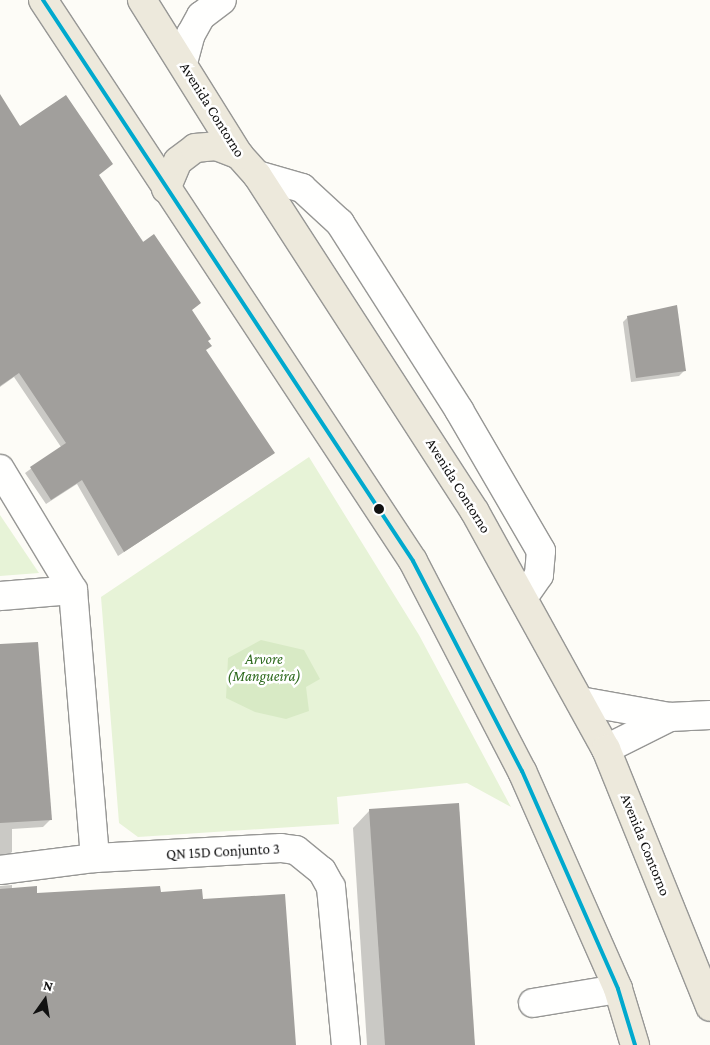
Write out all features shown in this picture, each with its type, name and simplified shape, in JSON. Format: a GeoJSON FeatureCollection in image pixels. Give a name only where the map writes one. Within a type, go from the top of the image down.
{"type":"FeatureCollection","features":[{"type":"Feature","properties":{"kind":"main road"},"geometry":{"type":"LineString","coordinates":[[43,0],[413,561],[522,771],[618,989],[635,1045]]}},
{"type":"Feature","properties":{"kind":"main road","name":"Avenida Contorno"},"geometry":{"type":"LineString","coordinates":[[142,0],[239,155],[257,175],[476,512],[606,749],[710,1007]]}},
{"type":"Feature","properties":{"kind":"main road"},"geometry":{"type":"LineString","coordinates":[[166,189],[178,161],[195,148],[216,146],[239,155]]}},
{"type":"Feature","properties":{"kind":"street"},"geometry":{"type":"LineString","coordinates":[[183,63],[191,34],[202,16],[222,0]]}},
{"type":"Feature","properties":{"kind":"street"},"geometry":{"type":"LineString","coordinates":[[257,175],[302,188],[340,224],[459,410],[541,551],[539,575],[523,598]]}},
{"type":"Feature","properties":{"kind":"street"},"geometry":{"type":"LineString","coordinates":[[0,469],[73,590],[96,858]]}},
{"type":"Feature","properties":{"kind":"street"},"geometry":{"type":"LineString","coordinates":[[0,596],[73,590]]}},
{"type":"Feature","properties":{"kind":"street"},"geometry":{"type":"LineString","coordinates":[[580,701],[670,717],[710,715]]}},
{"type":"Feature","properties":{"kind":"street"},"geometry":{"type":"LineString","coordinates":[[606,749],[670,717]]}},
{"type":"Feature","properties":{"kind":"street","name":"QN 15D Conjunto 3"},"geometry":{"type":"LineString","coordinates":[[0,870],[96,858],[280,848],[296,850],[309,858],[330,887],[346,1045]]}},
{"type":"Feature","properties":{"kind":"street"},"geometry":{"type":"LineString","coordinates":[[533,1003],[618,989]]}},
{"type":"Feature","properties":{"kind":"green space","name":"Arvore (Mangueira)"},"geometry":{"type":"Polygon","coordinates":[[[309,457],[419,635],[511,807],[467,783],[337,797],[339,824],[138,837],[119,823],[101,597],[309,457]]]}},
{"type":"Feature","properties":{"kind":"green space"},"geometry":{"type":"Polygon","coordinates":[[[0,515],[39,573],[0,576],[0,515]]]}},
{"type":"Feature","properties":{"kind":"green space"},"geometry":{"type":"Polygon","coordinates":[[[261,640],[304,650],[320,679],[306,687],[309,711],[286,719],[255,712],[226,698],[228,658],[261,640]]]}},
{"type":"Feature","properties":{"kind":"building"},"geometry":{"type":"Polygon","coordinates":[[[0,94],[20,126],[66,95],[113,164],[99,175],[143,242],[154,234],[201,303],[192,310],[211,339],[208,341],[212,346],[206,350],[275,453],[124,552],[82,480],[51,500],[30,467],[66,443],[19,373],[0,386],[0,94]]]}},
{"type":"Feature","properties":{"kind":"building"},"geometry":{"type":"Polygon","coordinates":[[[677,305],[686,371],[636,378],[627,316],[677,305]]]}},
{"type":"Feature","properties":{"kind":"building"},"geometry":{"type":"Polygon","coordinates":[[[38,642],[52,820],[0,823],[0,644],[38,642]]]}},
{"type":"Feature","properties":{"kind":"building"},"geometry":{"type":"Polygon","coordinates":[[[459,803],[475,1045],[385,1045],[369,809],[459,803]]]}},
{"type":"Feature","properties":{"kind":"building"},"geometry":{"type":"Polygon","coordinates":[[[37,886],[37,893],[160,886],[161,892],[202,889],[203,899],[285,894],[296,1045],[0,1045],[0,889],[37,886]]]}},
{"type":"Feature","properties":{"kind":"transit line"},"geometry":{"type":"LineString","coordinates":[[43,0],[413,561],[522,771],[618,989],[635,1045]]}}]}
